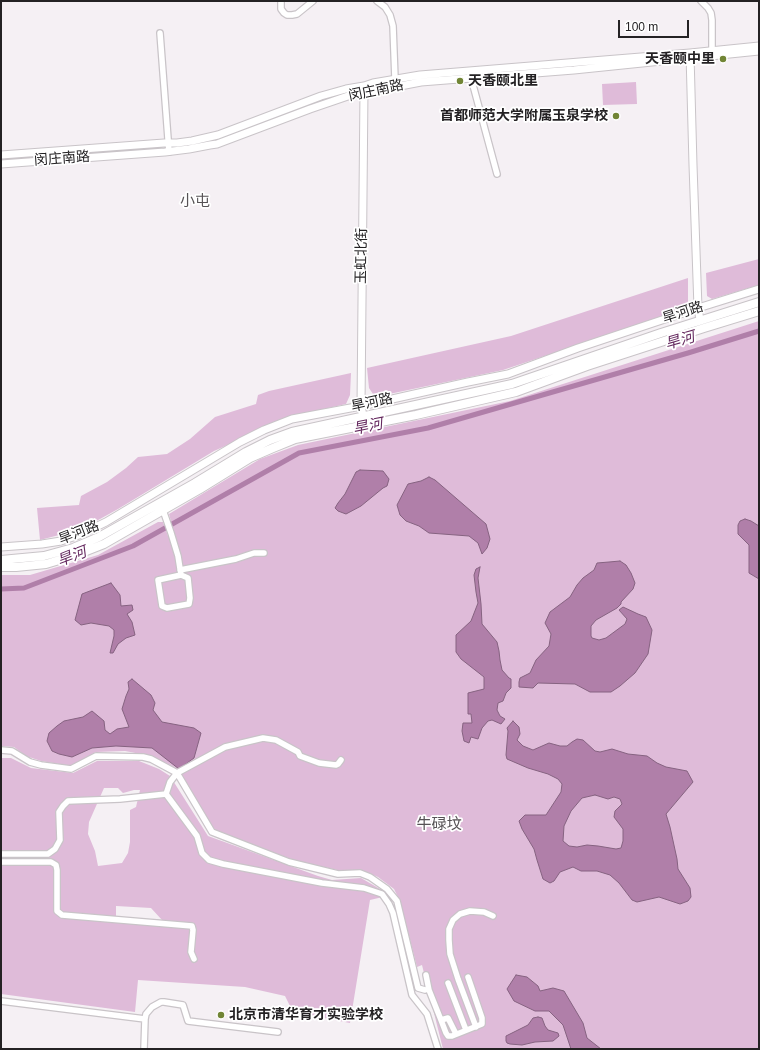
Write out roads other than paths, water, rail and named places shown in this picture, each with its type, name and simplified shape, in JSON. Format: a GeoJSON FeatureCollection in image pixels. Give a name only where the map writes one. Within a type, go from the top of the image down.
{"type":"FeatureCollection","features":[{"type":"Feature","properties":{"kind":"main road","name":"旱河路"},"geometry":{"type":"LineString","coordinates":[[1,567],[46,564],[76,555],[104,544],[164,513],[250,458],[295,440],[305,433],[363,416],[472,394],[512,384],[742,311],[759,302]]}},
{"type":"Feature","properties":{"kind":"main road","name":"旱河路"},"geometry":{"type":"LineString","coordinates":[[1,560],[44,556],[73,548],[99,538],[246,452],[270,440],[305,433],[365,425],[516,392],[663,337],[700,320],[742,311],[759,311]]}},
{"type":"Feature","properties":{"kind":"street"},"geometry":{"type":"LineString","coordinates":[[281,1],[281,9],[284,13],[287,15],[292,15],[297,14],[313,1]]}},
{"type":"Feature","properties":{"kind":"street"},"geometry":{"type":"LineString","coordinates":[[377,1],[390,15],[393,26],[395,79]]}},
{"type":"Feature","properties":{"kind":"street"},"geometry":{"type":"LineString","coordinates":[[700,1],[711,13],[712,50]]}},
{"type":"Feature","properties":{"kind":"street"},"geometry":{"type":"LineString","coordinates":[[160,32],[169,152]]}},
{"type":"Feature","properties":{"kind":"street","name":"闵庄南路"},"geometry":{"type":"LineString","coordinates":[[690,56],[712,50],[759,46]]}},
{"type":"Feature","properties":{"kind":"street","name":"闵庄南路"},"geometry":{"type":"LineString","coordinates":[[1,155],[192,141],[218,135],[321,96],[346,89],[364,89],[470,75],[759,51]]}},
{"type":"Feature","properties":{"kind":"street"},"geometry":{"type":"LineString","coordinates":[[690,56],[698,308],[700,320]]}},
{"type":"Feature","properties":{"kind":"street","name":"闵庄南路"},"geometry":{"type":"LineString","coordinates":[[1,164],[193,149],[217,144],[348,96],[373,83],[420,75],[470,75]]}},
{"type":"Feature","properties":{"kind":"street"},"geometry":{"type":"LineString","coordinates":[[470,75],[497,174]]}},
{"type":"Feature","properties":{"kind":"street","name":"玉虹北街"},"geometry":{"type":"LineString","coordinates":[[364,89],[361,406],[365,425]]}},
{"type":"Feature","properties":{"kind":"street","name":"旱河路"},"geometry":{"type":"LineString","coordinates":[[1,547],[42,544],[61,541],[79,535],[106,522],[240,442],[264,430],[292,419],[361,406],[508,374],[578,348],[759,289]]}},
{"type":"Feature","properties":{"kind":"street"},"geometry":{"type":"LineString","coordinates":[[164,513],[178,556],[180,573]]}},
{"type":"Feature","properties":{"kind":"street"},"geometry":{"type":"LineString","coordinates":[[180,573],[188,578],[190,598],[189,604],[167,608],[162,606],[158,580],[180,573],[236,559],[254,553],[264,553]]}},
{"type":"Feature","properties":{"kind":"street"},"geometry":{"type":"LineString","coordinates":[[166,794],[170,782],[177,773],[224,747],[263,738],[276,740],[298,752],[300,756],[320,763],[336,765],[341,760]]}},
{"type":"Feature","properties":{"kind":"street"},"geometry":{"type":"LineString","coordinates":[[1,750],[12,751],[30,762],[40,765],[71,769],[96,756],[143,757],[151,759],[177,773],[212,832],[289,862],[338,874],[360,873],[370,876],[387,889],[397,901],[418,988],[424,990]]}},
{"type":"Feature","properties":{"kind":"street"},"geometry":{"type":"LineString","coordinates":[[1,854],[48,854],[55,849],[60,840],[60,812],[62,806],[68,801],[120,799],[166,794]]}},
{"type":"Feature","properties":{"kind":"street"},"geometry":{"type":"LineString","coordinates":[[166,794],[197,836],[202,853],[209,860],[322,883],[364,888],[382,894],[393,913],[412,995],[427,1014],[438,1049]]}},
{"type":"Feature","properties":{"kind":"street"},"geometry":{"type":"LineString","coordinates":[[1,862],[51,862],[56,865],[57,911],[62,915],[192,926],[191,952],[194,959]]}},
{"type":"Feature","properties":{"kind":"street"},"geometry":{"type":"LineString","coordinates":[[476,1027],[450,954],[449,928],[453,920],[460,914],[470,911],[484,912],[493,916]]}},
{"type":"Feature","properties":{"kind":"street"},"geometry":{"type":"LineString","coordinates":[[426,975],[429,990],[448,1036],[469,1030],[482,1024],[482,1018],[468,977]]}},
{"type":"Feature","properties":{"kind":"street"},"geometry":{"type":"LineString","coordinates":[[448,983],[466,1030]]}},
{"type":"Feature","properties":{"kind":"street"},"geometry":{"type":"LineString","coordinates":[[1,1001],[145,1019]]}},
{"type":"Feature","properties":{"kind":"street"},"geometry":{"type":"LineString","coordinates":[[144,1049],[146,1014],[152,1007],[161,1002],[183,1005],[188,1021],[278,1032]]}},
{"type":"Feature","properties":{"kind":"street"},"geometry":{"type":"LineString","coordinates":[[441,1020],[448,1018],[456,1034]]}},
{"type":"Feature","properties":{"kind":"waterway","name":"旱河"},"geometry":{"type":"LineString","coordinates":[[1,589],[24,588],[133,546],[299,453],[428,428],[759,331]]}},
{"type":"Feature","properties":{"kind":"place","name":"天香颐中里"},"geometry":{"type":"Point","coordinates":[723,59]}},
{"type":"Feature","properties":{"kind":"place","name":"天香颐北里"},"geometry":{"type":"Point","coordinates":[460,81]}},
{"type":"Feature","properties":{"kind":"place","name":"首都师范大学附属玉泉学校"},"geometry":{"type":"Point","coordinates":[616,116]}},
{"type":"Feature","properties":{"kind":"place","name":"北京市清华育才实验学校"},"geometry":{"type":"Point","coordinates":[221,1015]}},
{"type":"Feature","properties":{"kind":"district","name":"小屯"},"geometry":{"type":"Point","coordinates":[195,202]}},
{"type":"Feature","properties":{"kind":"district","name":"牛碌坟"},"geometry":{"type":"Point","coordinates":[439,825]}}]}
